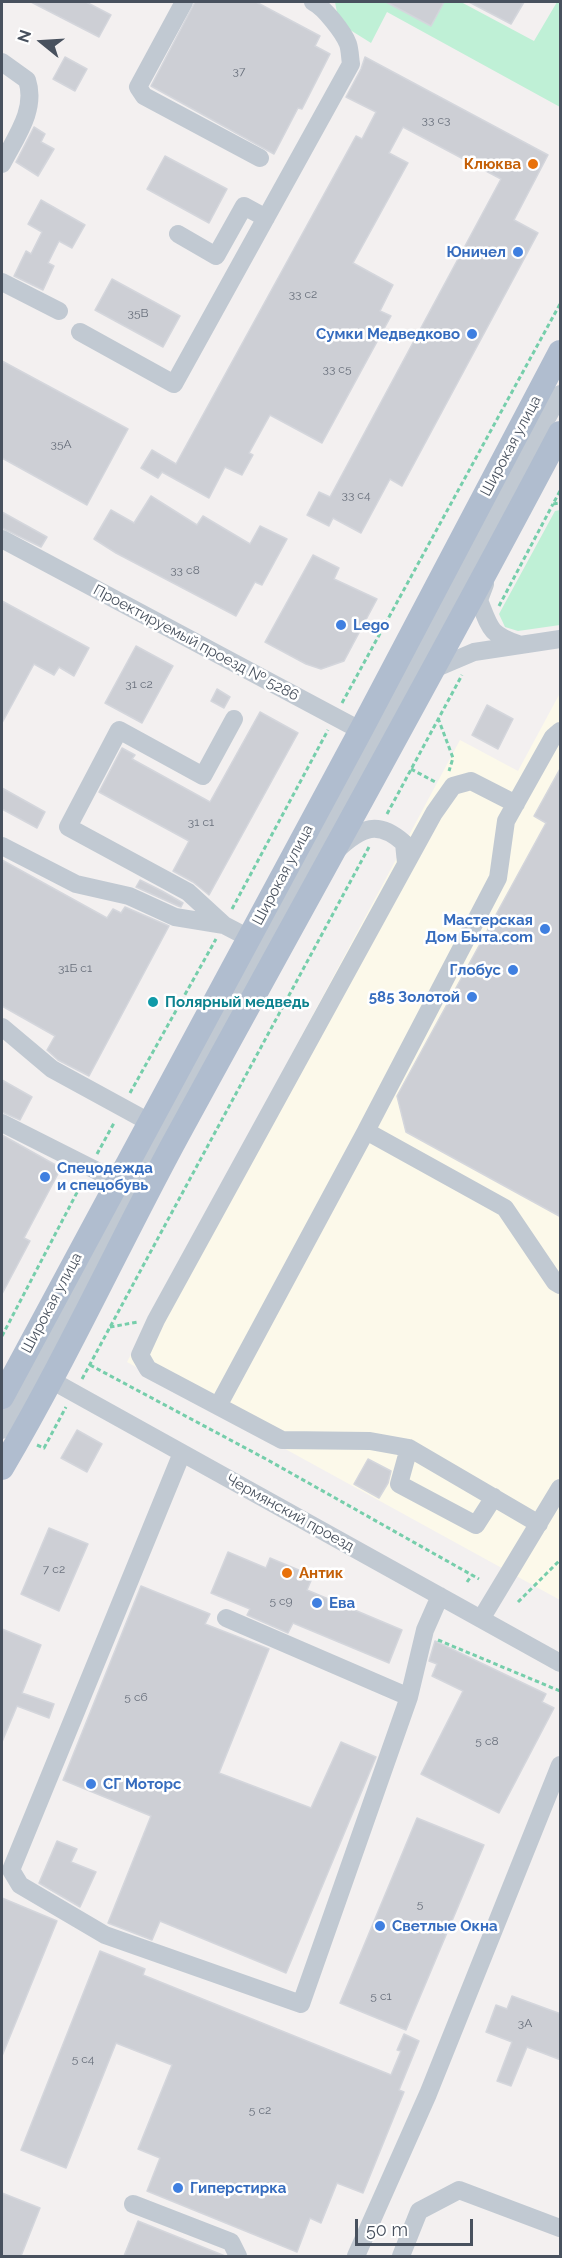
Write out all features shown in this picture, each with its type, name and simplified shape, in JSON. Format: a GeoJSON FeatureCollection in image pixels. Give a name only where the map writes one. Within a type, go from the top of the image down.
{"type":"FeatureCollection","features":[{"type":"Feature","properties":{"kind":"main road","name":"Широкая улица"},"geometry":{"type":"LineString","coordinates":[[19,1379],[172,1147],[334,852],[376,738],[561,352]]}},
{"type":"Feature","properties":{"kind":"main road","name":"Широкая улица"},"geometry":{"type":"LineString","coordinates":[[2,1468],[19,1379],[117,1181],[249,938],[376,738],[434,669],[561,434]]}},
{"type":"Feature","properties":{"kind":"street"},"geometry":{"type":"LineString","coordinates":[[184,2],[138,87],[144,96],[260,158]]}},
{"type":"Feature","properties":{"kind":"street"},"geometry":{"type":"LineString","coordinates":[[80,332],[174,384],[351,64],[348,44],[335,23],[314,2]]}},
{"type":"Feature","properties":{"kind":"street"},"geometry":{"type":"LineString","coordinates":[[2,62],[27,80],[31,99],[26,117],[2,164]]}},
{"type":"Feature","properties":{"kind":"street"},"geometry":{"type":"LineString","coordinates":[[178,234],[216,256],[244,206],[266,218]]}},
{"type":"Feature","properties":{"kind":"street"},"geometry":{"type":"LineString","coordinates":[[2,282],[59,311]]}},
{"type":"Feature","properties":{"kind":"street","name":"Широкая улица"},"geometry":{"type":"LineString","coordinates":[[2,1430],[19,1379],[376,738],[561,394]]}},
{"type":"Feature","properties":{"kind":"street","name":"Проектируемый проезд № 5286"},"geometry":{"type":"LineString","coordinates":[[2,539],[376,738]]}},
{"type":"Feature","properties":{"kind":"street"},"geometry":{"type":"LineString","coordinates":[[496,556],[479,600],[489,625],[498,638],[520,645]]}},
{"type":"Feature","properties":{"kind":"street"},"geometry":{"type":"LineString","coordinates":[[434,669],[474,652],[561,639]]}},
{"type":"Feature","properties":{"kind":"street"},"geometry":{"type":"LineString","coordinates":[[234,719],[203,776],[119,730],[68,827],[188,892],[224,925],[249,938]]}},
{"type":"Feature","properties":{"kind":"street"},"geometry":{"type":"LineString","coordinates":[[218,1406],[366,1131],[498,878],[506,821],[553,737],[561,731]]}},
{"type":"Feature","properties":{"kind":"street"},"geometry":{"type":"LineString","coordinates":[[516,804],[471,781],[453,786],[434,813],[140,1355],[148,1369],[282,1440],[370,1441],[409,1448],[539,1524]]}},
{"type":"Feature","properties":{"kind":"street"},"geometry":{"type":"LineString","coordinates":[[334,852],[364,830],[380,827],[404,843],[406,863]]}},
{"type":"Feature","properties":{"kind":"street"},"geometry":{"type":"LineString","coordinates":[[2,846],[76,884],[129,896],[175,916],[224,925]]}},
{"type":"Feature","properties":{"kind":"street"},"geometry":{"type":"LineString","coordinates":[[2,1028],[45,1065],[149,1122]]}},
{"type":"Feature","properties":{"kind":"street"},"geometry":{"type":"LineString","coordinates":[[2,1123],[117,1181]]}},
{"type":"Feature","properties":{"kind":"street"},"geometry":{"type":"LineString","coordinates":[[366,1131],[505,1208],[555,1282],[561,1285]]}},
{"type":"Feature","properties":{"kind":"street","name":"Чермянский проезд"},"geometry":{"type":"LineString","coordinates":[[19,1379],[182,1453],[561,1663]]}},
{"type":"Feature","properties":{"kind":"street"},"geometry":{"type":"LineString","coordinates":[[409,1448],[399,1484],[476,1525],[494,1497]]}},
{"type":"Feature","properties":{"kind":"street"},"geometry":{"type":"LineString","coordinates":[[182,1453],[11,1870],[20,1885],[105,1935],[301,2004],[409,1697],[425,1630],[440,1596]]}},
{"type":"Feature","properties":{"kind":"street"},"geometry":{"type":"LineString","coordinates":[[481,1619],[561,1488]]}},
{"type":"Feature","properties":{"kind":"street"},"geometry":{"type":"LineString","coordinates":[[226,1618],[409,1697]]}},
{"type":"Feature","properties":{"kind":"street"},"geometry":{"type":"LineString","coordinates":[[356,2256],[428,2094],[561,1766]]}},
{"type":"Feature","properties":{"kind":"street"},"geometry":{"type":"LineString","coordinates":[[400,2256],[419,2211],[459,2190],[561,2228]]}},
{"type":"Feature","properties":{"kind":"street"},"geometry":{"type":"LineString","coordinates":[[133,2204],[231,2242],[238,2256]]}},
{"type":"Feature","properties":{"kind":"path"},"geometry":{"type":"LineString","coordinates":[[2,1336],[90,1167],[561,304]]}},
{"type":"Feature","properties":{"kind":"path"},"geometry":{"type":"LineString","coordinates":[[497,609],[561,491]]}},
{"type":"Feature","properties":{"kind":"path"},"geometry":{"type":"LineString","coordinates":[[554,504],[561,503]]}},
{"type":"Feature","properties":{"kind":"path"},"geometry":{"type":"LineString","coordinates":[[78,1386],[463,672]]}},
{"type":"Feature","properties":{"kind":"path"},"geometry":{"type":"LineString","coordinates":[[438,718],[453,758],[448,777]]}},
{"type":"Feature","properties":{"kind":"path"},"geometry":{"type":"LineString","coordinates":[[317,749],[324,750]]}},
{"type":"Feature","properties":{"kind":"path"},"geometry":{"type":"LineString","coordinates":[[110,1327],[158,1319]]}},
{"type":"Feature","properties":{"kind":"path"},"geometry":{"type":"LineString","coordinates":[[90,1365],[266,1459],[479,1579]]}},
{"type":"Feature","properties":{"kind":"path"},"geometry":{"type":"LineString","coordinates":[[36,1444],[44,1448],[66,1406]]}},
{"type":"Feature","properties":{"kind":"path"},"geometry":{"type":"LineString","coordinates":[[518,1602],[561,1560]]}},
{"type":"Feature","properties":{"kind":"path"},"geometry":{"type":"LineString","coordinates":[[467,1582],[472,1575]]}},
{"type":"Feature","properties":{"kind":"path"},"geometry":{"type":"LineString","coordinates":[[437,1639],[561,1690]]}},
{"type":"Feature","properties":{"kind":"shaded area"},"geometry":{"type":"Polygon","coordinates":[[[560,693],[560,1600],[127,1362],[460,740],[518,771],[560,693]]]}},
{"type":"Feature","properties":{"kind":"green space"},"geometry":{"type":"Polygon","coordinates":[[[335,2],[461,2],[534,41],[557,2],[560,2],[560,107],[387,12],[371,43],[339,23],[335,2]]]}},
{"type":"Feature","properties":{"kind":"green space"},"geometry":{"type":"Polygon","coordinates":[[[560,510],[560,625],[518,631],[505,627],[499,614],[555,511],[560,510]]]}},
{"type":"Feature","properties":{"kind":"building"},"geometry":{"type":"Polygon","coordinates":[[[31,2],[86,2],[111,15],[99,37],[31,2]]]}},
{"type":"Feature","properties":{"kind":"building"},"geometry":{"type":"Polygon","coordinates":[[[195,2],[256,2],[320,36],[315,46],[330,54],[302,109],[298,108],[274,154],[151,86],[195,2]]]}},
{"type":"Feature","properties":{"kind":"building"},"geometry":{"type":"Polygon","coordinates":[[[386,2],[444,2],[431,26],[386,2]]]}},
{"type":"Feature","properties":{"kind":"building"},"geometry":{"type":"Polygon","coordinates":[[[469,2],[524,2],[511,24],[469,2]]]}},
{"type":"Feature","properties":{"kind":"building"},"geometry":{"type":"Polygon","coordinates":[[[65,57],[87,69],[75,91],[53,79],[65,57]]]}},
{"type":"Feature","properties":{"kind":"building"},"geometry":{"type":"Polygon","coordinates":[[[365,57],[548,155],[514,220],[538,233],[402,486],[390,479],[361,533],[333,518],[329,526],[307,515],[319,492],[330,497],[501,179],[403,127],[389,153],[408,163],[353,263],[393,285],[380,311],[391,316],[322,443],[270,415],[249,453],[253,455],[242,475],[225,467],[209,498],[162,472],[158,478],[141,468],[152,450],[176,464],[356,136],[362,139],[376,112],[346,97],[365,57]]]}},
{"type":"Feature","properties":{"kind":"building"},"geometry":{"type":"Polygon","coordinates":[[[34,127],[45,134],[41,142],[54,149],[38,176],[16,162],[34,127]]]}},
{"type":"Feature","properties":{"kind":"building"},"geometry":{"type":"Polygon","coordinates":[[[165,156],[227,189],[209,223],[147,189],[165,156]]]}},
{"type":"Feature","properties":{"kind":"building"},"geometry":{"type":"Polygon","coordinates":[[[41,200],[85,225],[72,248],[59,241],[48,263],[54,266],[43,290],[14,276],[26,251],[31,254],[42,232],[28,224],[41,200]]]}},
{"type":"Feature","properties":{"kind":"building"},"geometry":{"type":"Polygon","coordinates":[[[112,279],[180,316],[163,347],[95,310],[112,279]]]}},
{"type":"Feature","properties":{"kind":"building"},"geometry":{"type":"Polygon","coordinates":[[[2,361],[128,429],[87,505],[2,458],[2,361]]]}},
{"type":"Feature","properties":{"kind":"building"},"geometry":{"type":"Polygon","coordinates":[[[151,496],[197,525],[203,516],[250,544],[260,526],[287,539],[262,585],[255,582],[236,616],[116,553],[94,539],[111,510],[134,523],[151,496]]]}},
{"type":"Feature","properties":{"kind":"building"},"geometry":{"type":"Polygon","coordinates":[[[2,512],[47,537],[41,547],[2,528],[2,512]]]}},
{"type":"Feature","properties":{"kind":"building"},"geometry":{"type":"Polygon","coordinates":[[[313,555],[339,568],[334,579],[377,599],[344,661],[321,669],[306,664],[265,642],[313,555]]]}},
{"type":"Feature","properties":{"kind":"building"},"geometry":{"type":"Polygon","coordinates":[[[2,601],[89,648],[74,676],[59,667],[54,675],[34,664],[2,723],[2,601]]]}},
{"type":"Feature","properties":{"kind":"building"},"geometry":{"type":"Polygon","coordinates":[[[136,646],[173,666],[142,723],[105,703],[136,646]]]}},
{"type":"Feature","properties":{"kind":"building"},"geometry":{"type":"Polygon","coordinates":[[[217,689],[230,697],[224,708],[211,701],[217,689]]]}},
{"type":"Feature","properties":{"kind":"building"},"geometry":{"type":"Polygon","coordinates":[[[487,705],[513,719],[498,749],[472,735],[487,705]]]}},
{"type":"Feature","properties":{"kind":"building"},"geometry":{"type":"Polygon","coordinates":[[[260,712],[298,733],[209,895],[193,882],[173,871],[189,841],[99,792],[122,748],[135,755],[132,759],[210,802],[260,712]]]}},
{"type":"Feature","properties":{"kind":"building","name":"Глобус"},"geometry":{"type":"Polygon","coordinates":[[[561,767],[561,1217],[406,1132],[397,1096],[546,823],[534,816],[561,767]]]}},
{"type":"Feature","properties":{"kind":"building"},"geometry":{"type":"Polygon","coordinates":[[[2,788],[45,812],[37,828],[2,809],[2,788]]]}},
{"type":"Feature","properties":{"kind":"building"},"geometry":{"type":"Polygon","coordinates":[[[2,860],[107,918],[113,909],[121,913],[125,907],[169,926],[89,1076],[58,1060],[47,1050],[55,1036],[2,1006],[2,860]]]}},
{"type":"Feature","properties":{"kind":"building"},"geometry":{"type":"Polygon","coordinates":[[[140,880],[183,903],[181,907],[136,887],[140,880]]]}},
{"type":"Feature","properties":{"kind":"building"},"geometry":{"type":"Polygon","coordinates":[[[2,1080],[32,1097],[20,1120],[2,1112],[2,1080]]]}},
{"type":"Feature","properties":{"kind":"building"},"geometry":{"type":"Polygon","coordinates":[[[2,1135],[61,1168],[24,1238],[30,1241],[2,1294],[2,1135]]]}},
{"type":"Feature","properties":{"kind":"building"},"geometry":{"type":"Polygon","coordinates":[[[77,1430],[102,1444],[87,1472],[61,1458],[77,1430]]]}},
{"type":"Feature","properties":{"kind":"building"},"geometry":{"type":"Polygon","coordinates":[[[368,1459],[391,1471],[388,1483],[379,1498],[354,1484],[368,1459]]]}},
{"type":"Feature","properties":{"kind":"building"},"geometry":{"type":"Polygon","coordinates":[[[49,1528],[88,1544],[59,1611],[21,1594],[49,1528]]]}},
{"type":"Feature","properties":{"kind":"building"},"geometry":{"type":"Polygon","coordinates":[[[228,1552],[266,1568],[270,1558],[313,1576],[307,1590],[402,1630],[389,1663],[293,1623],[288,1633],[247,1615],[250,1609],[211,1593],[228,1552]]]}},
{"type":"Feature","properties":{"kind":"building"},"geometry":{"type":"Polygon","coordinates":[[[141,1586],[210,1614],[205,1624],[269,1649],[219,1773],[311,1808],[341,1742],[376,1757],[286,1973],[160,1921],[152,1940],[108,1923],[151,1816],[63,1780],[141,1586]]]}},
{"type":"Feature","properties":{"kind":"building"},"geometry":{"type":"Polygon","coordinates":[[[2,1629],[41,1645],[22,1693],[54,1704],[49,1718],[17,1706],[2,1742],[2,1629]]]}},
{"type":"Feature","properties":{"kind":"building"},"geometry":{"type":"Polygon","coordinates":[[[435,1641],[546,1694],[542,1702],[554,1708],[499,1813],[421,1774],[463,1691],[432,1676],[437,1664],[429,1661],[435,1641]]]}},
{"type":"Feature","properties":{"kind":"building"},"geometry":{"type":"Polygon","coordinates":[[[417,1818],[484,1845],[406,2030],[340,2003],[417,1818]]]}},
{"type":"Feature","properties":{"kind":"building"},"geometry":{"type":"Polygon","coordinates":[[[57,1841],[77,1849],[71,1862],[96,1872],[80,1907],[39,1883],[57,1841]]]}},
{"type":"Feature","properties":{"kind":"building"},"geometry":{"type":"Polygon","coordinates":[[[2,1898],[57,1921],[2,2056],[2,1898]]]}},
{"type":"Feature","properties":{"kind":"building"},"geometry":{"type":"Polygon","coordinates":[[[100,1951],[145,1969],[143,1975],[391,2075],[401,2051],[397,2050],[404,2034],[419,2041],[399,2090],[404,2092],[363,2193],[337,2183],[321,2223],[310,2218],[297,2252],[147,2191],[160,2158],[138,2149],[172,2065],[116,2043],[66,2168],[21,2150],[100,1951]]]}},
{"type":"Feature","properties":{"kind":"building"},"geometry":{"type":"Polygon","coordinates":[[[512,1996],[561,2014],[561,2060],[527,2047],[511,2086],[497,2081],[512,2042],[486,2032],[496,2005],[507,2009],[512,1996]]]}},
{"type":"Feature","properties":{"kind":"building"},"geometry":{"type":"Polygon","coordinates":[[[2,2193],[40,2208],[21,2256],[2,2256],[2,2193]]]}},
{"type":"Feature","properties":{"kind":"building"},"geometry":{"type":"Polygon","coordinates":[[[138,2221],[225,2256],[124,2256],[138,2221]]]}},
{"type":"Feature","properties":{"kind":"place","name":"Клюква"},"geometry":{"type":"Point","coordinates":[533,164]}},
{"type":"Feature","properties":{"kind":"place","name":"Юничел"},"geometry":{"type":"Point","coordinates":[518,252]}},
{"type":"Feature","properties":{"kind":"place","name":"Сумки Медведково"},"geometry":{"type":"Point","coordinates":[472,334]}},
{"type":"Feature","properties":{"kind":"place","name":"Lego"},"geometry":{"type":"Point","coordinates":[341,625]}},
{"type":"Feature","properties":{"kind":"place","name":"Мастерская Дом Быта.com"},"geometry":{"type":"Point","coordinates":[545,929]}},
{"type":"Feature","properties":{"kind":"place","name":"Глобус"},"geometry":{"type":"Point","coordinates":[513,970]}},
{"type":"Feature","properties":{"kind":"place","name":"585 Золотой"},"geometry":{"type":"Point","coordinates":[472,997]}},
{"type":"Feature","properties":{"kind":"place","name":"Полярный медведь"},"geometry":{"type":"Point","coordinates":[153,1002]}},
{"type":"Feature","properties":{"kind":"place","name":"Спецодежда и спецобувь"},"geometry":{"type":"Point","coordinates":[45,1177]}},
{"type":"Feature","properties":{"kind":"place","name":"Антик"},"geometry":{"type":"Point","coordinates":[287,1573]}},
{"type":"Feature","properties":{"kind":"place","name":"Ева"},"geometry":{"type":"Point","coordinates":[317,1603]}},
{"type":"Feature","properties":{"kind":"place","name":"СГ Моторс"},"geometry":{"type":"Point","coordinates":[91,1784]}},
{"type":"Feature","properties":{"kind":"place","name":"Светлые Окна"},"geometry":{"type":"Point","coordinates":[380,1926]}},
{"type":"Feature","properties":{"kind":"place","name":"Гиперстирка"},"geometry":{"type":"Point","coordinates":[178,2188]}}]}
